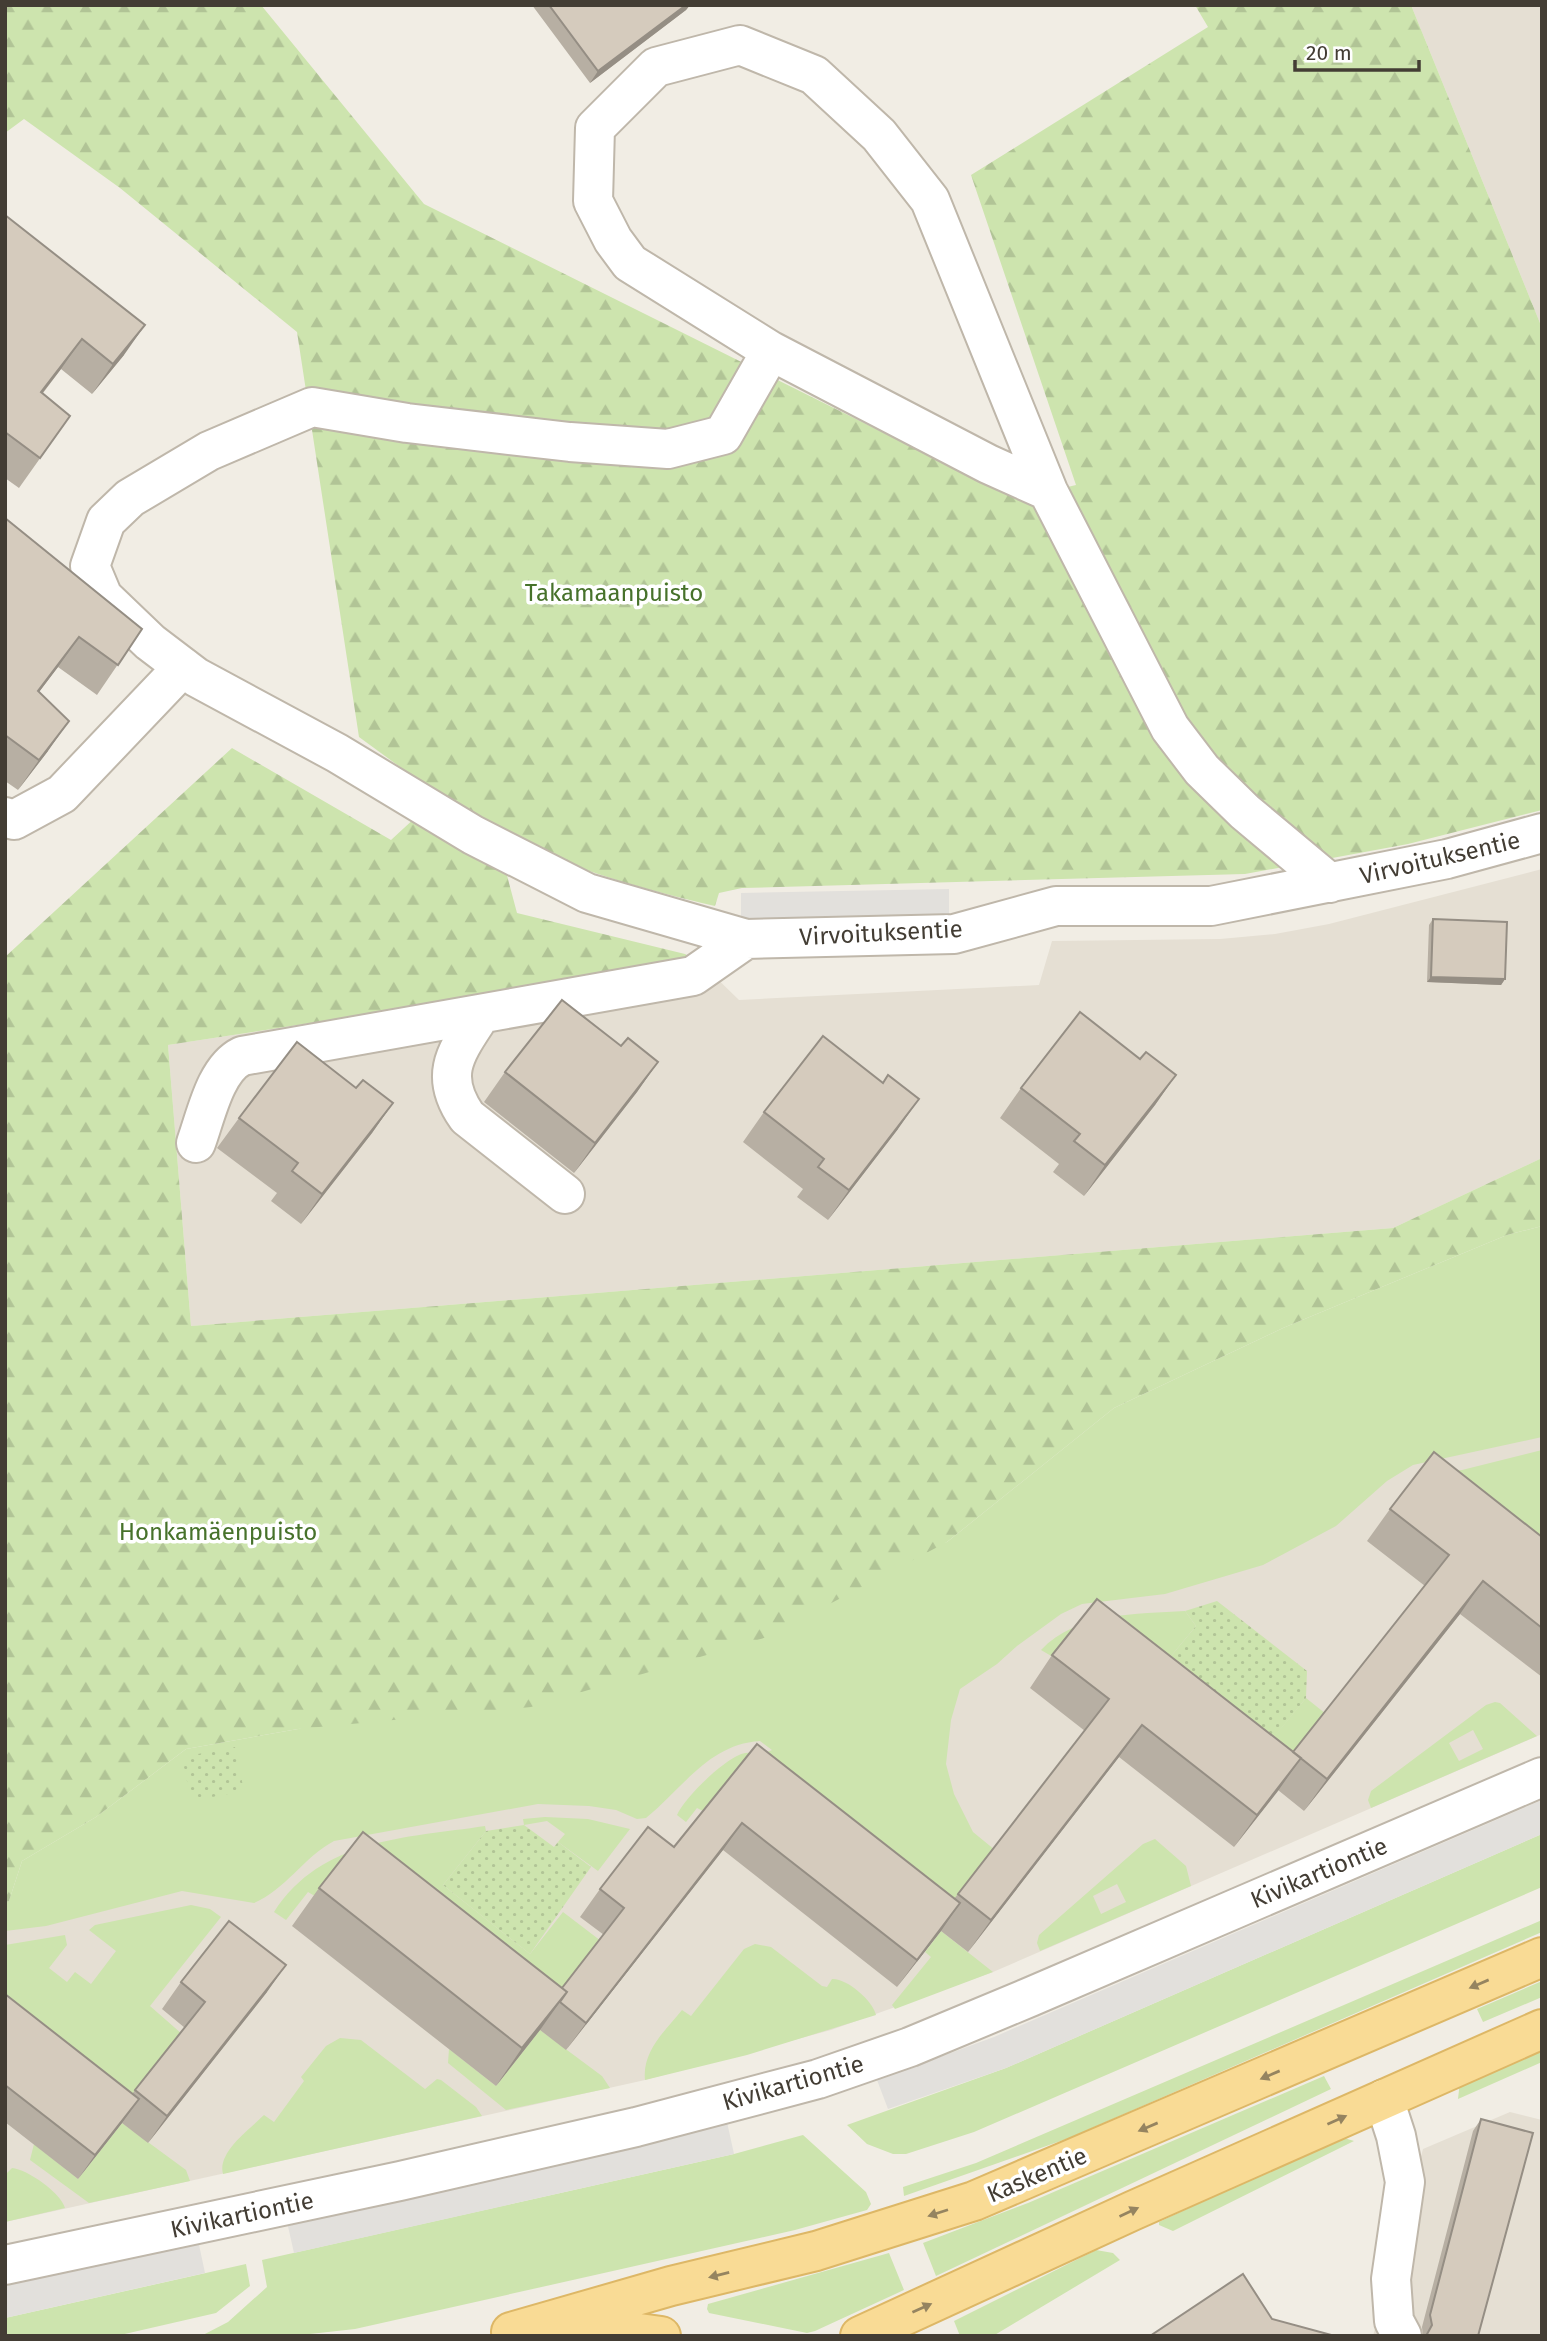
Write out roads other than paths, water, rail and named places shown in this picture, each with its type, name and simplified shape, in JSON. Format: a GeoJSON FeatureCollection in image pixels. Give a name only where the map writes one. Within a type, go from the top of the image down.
{"type":"FeatureCollection","features":[{"type":"Feature","properties":{"kind":"main road","name":"Kaskentie"},"geometry":{"type":"LineString","coordinates":[[498,2334],[671,2286],[816,2251],[974,2201],[1542,1957]]}},
{"type":"Feature","properties":{"kind":"main road"},"geometry":{"type":"LineString","coordinates":[[860,2336],[1542,2029]]}},
{"type":"Feature","properties":{"kind":"main road"},"geometry":{"type":"LineString","coordinates":[[498,2334],[632,2332],[661,2336]]}},
{"type":"Feature","properties":{"kind":"street"},"geometry":{"type":"LineString","coordinates":[[1048,491],[988,464],[771,351],[630,263],[613,240],[593,201],[596,128],[656,67],[740,45],[814,75],[879,135],[930,200],[1048,491],[1170,728],[1202,770],[1219,787],[1330,883]]}},
{"type":"Feature","properties":{"kind":"street","name":"Virvoituksentie"},"geometry":{"type":"LineString","coordinates":[[771,351],[723,435],[668,449],[475,431],[312,407],[209,451],[130,498],[106,521],[90,566],[103,597],[150,642],[183,667],[337,753],[473,835],[549,876],[587,892],[746,939],[954,934],[1056,906],[1212,906],[1447,859],[1542,833]]}},
{"type":"Feature","properties":{"kind":"street"},"geometry":{"type":"LineString","coordinates":[[5,817],[14,820],[62,794],[183,667]]}},
{"type":"Feature","properties":{"kind":"street"},"geometry":{"type":"LineString","coordinates":[[196,1143],[223,1074],[231,1061],[242,1056],[693,976],[746,939]]}},
{"type":"Feature","properties":{"kind":"street"},"geometry":{"type":"LineString","coordinates":[[481,1014],[453,1058],[452,1075],[458,1104],[467,1117],[565,1194]]}},
{"type":"Feature","properties":{"kind":"street","name":"Kivikartiontie"},"geometry":{"type":"LineString","coordinates":[[5,2265],[400,2182],[636,2127],[818,2080],[910,2047],[1030,1997],[1542,1777]]}},
{"type":"Feature","properties":{"kind":"street"},"geometry":{"type":"LineString","coordinates":[[1384,2099],[1396,2136],[1405,2182],[1391,2279],[1394,2321],[1402,2336]]}},
{"type":"Feature","properties":{"kind":"park label","name":"Takamaanpuisto"},"geometry":{"type":"Point","coordinates":[614,593]}},
{"type":"Feature","properties":{"kind":"park label","name":"Honkamäenpuisto"},"geometry":{"type":"Point","coordinates":[218,1532]}}]}
